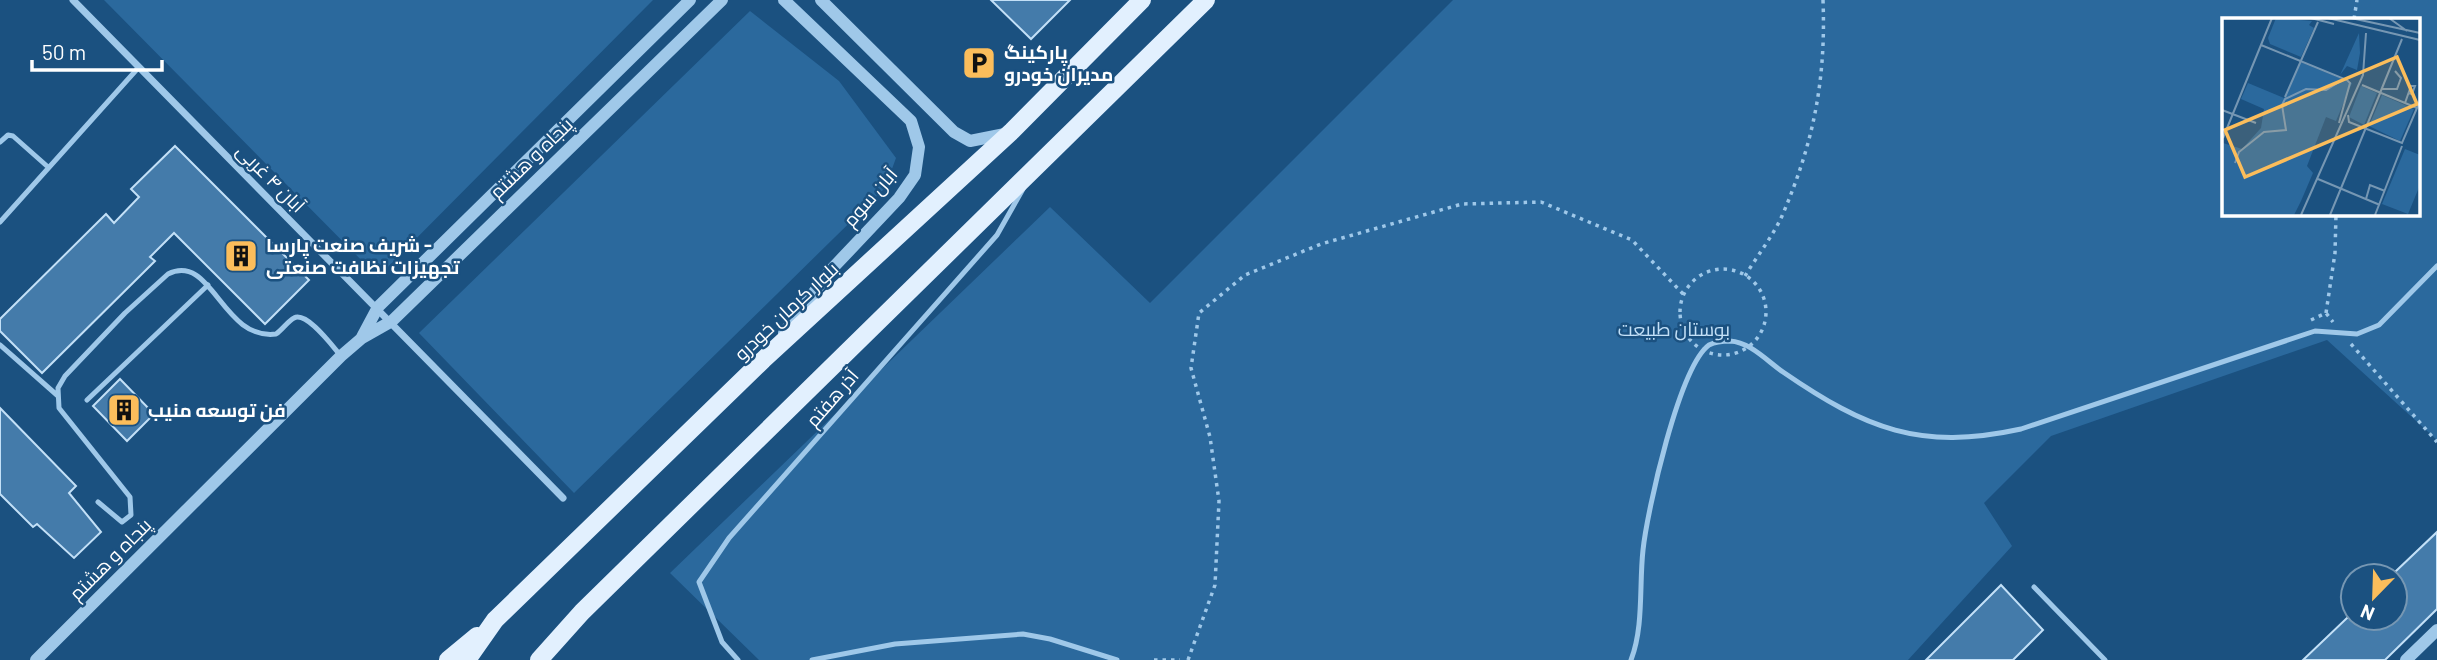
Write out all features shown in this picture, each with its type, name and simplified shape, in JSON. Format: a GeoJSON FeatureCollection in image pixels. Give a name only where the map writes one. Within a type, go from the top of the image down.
{"type":"FeatureCollection","features":[{"type":"Feature","properties":{"kind":"main road","name":"بلوار کرمان خودرو"},"geometry":{"type":"LineString","coordinates":[[467,660],[495,620],[763,360],[1012,131],[1142,0]]}},
{"type":"Feature","properties":{"kind":"main road"},"geometry":{"type":"LineString","coordinates":[[539,660],[592,602],[1038,161],[1206,0]]}},
{"type":"Feature","properties":{"kind":"main road"},"geometry":{"type":"LineString","coordinates":[[448,660],[495,620]]}},
{"type":"Feature","properties":{"kind":"street","name":"آبان ۴ غربی"},"geometry":{"type":"LineString","coordinates":[[73,0],[564,498]]}},
{"type":"Feature","properties":{"kind":"street","name":"پنجاه و هشتم"},"geometry":{"type":"LineString","coordinates":[[362,338],[378,307],[690,0]]}},
{"type":"Feature","properties":{"kind":"street","name":"پنجاه و هشتم"},"geometry":{"type":"LineString","coordinates":[[36,660],[341,356],[362,338],[392,321],[722,0]]}},
{"type":"Feature","properties":{"kind":"street","name":"آبان سوم"},"geometry":{"type":"LineString","coordinates":[[763,360],[829,272],[899,198],[915,175],[919,161],[919,147],[911,121],[784,0]]}},
{"type":"Feature","properties":{"kind":"street"},"geometry":{"type":"LineString","coordinates":[[821,0],[954,132],[970,141],[988,140],[1012,131]]}},
{"type":"Feature","properties":{"kind":"street"},"geometry":{"type":"LineString","coordinates":[[2406,660],[2437,630]]}},
{"type":"Feature","properties":{"kind":"lane"},"geometry":{"type":"LineString","coordinates":[[0,222],[139,67]]}},
{"type":"Feature","properties":{"kind":"lane"},"geometry":{"type":"LineString","coordinates":[[0,142],[8,135],[13,136],[48,167]]}},
{"type":"Feature","properties":{"kind":"lane","name":"آذر هفتم"},"geometry":{"type":"LineString","coordinates":[[738,660],[722,642],[699,582],[729,538],[997,235],[1038,161]]}},
{"type":"Feature","properties":{"kind":"lane"},"geometry":{"type":"LineString","coordinates":[[1631,660],[1638,643],[1643,548],[1663,455],[1690,376],[1709,345],[1722,341],[1741,342],[1821,397],[1880,428],[1902,435],[1982,438],[2021,429],[2315,331],[2357,334],[2379,325],[2437,266]]}},
{"type":"Feature","properties":{"kind":"lane"},"geometry":{"type":"LineString","coordinates":[[98,502],[122,522],[128,519],[133,510],[130,497],[64,416],[59,408],[58,396],[65,376],[125,313],[168,274],[177,270],[190,270],[208,285],[240,324],[254,333],[276,334],[294,318],[309,320],[341,356]]}},
{"type":"Feature","properties":{"kind":"lane"},"geometry":{"type":"LineString","coordinates":[[87,400],[208,285]]}},
{"type":"Feature","properties":{"kind":"lane"},"geometry":{"type":"LineString","coordinates":[[0,345],[58,396]]}},
{"type":"Feature","properties":{"kind":"lane"},"geometry":{"type":"LineString","coordinates":[[2034,587],[2105,660]]}},
{"type":"Feature","properties":{"kind":"lane"},"geometry":{"type":"LineString","coordinates":[[812,660],[895,644],[1023,634],[1050,639],[1117,660]]}},
{"type":"Feature","properties":{"kind":"path"},"geometry":{"type":"LineString","coordinates":[[1745,276],[1781,217],[1817,116],[1825,49],[1823,0]]}},
{"type":"Feature","properties":{"kind":"path"},"geometry":{"type":"LineString","coordinates":[[2354,18],[2357,0]]}},
{"type":"Feature","properties":{"kind":"path"},"geometry":{"type":"LineString","coordinates":[[1188,660],[1215,584],[1219,501],[1210,437],[1191,368],[1199,313],[1245,275],[1321,244],[1462,205],[1541,202],[1632,240],[1684,296]]}},
{"type":"Feature","properties":{"kind":"path"},"geometry":{"type":"LineString","coordinates":[[2326,313],[2335,253],[2336,215]]}},
{"type":"Feature","properties":{"kind":"path"},"geometry":{"type":"LineString","coordinates":[[1732,270],[1745,276],[1763,296],[1766,309],[1760,335],[1739,352],[1712,354],[1699,348],[1688,337],[1682,324],[1684,296],[1692,283],[1710,272],[1732,270]]}},
{"type":"Feature","properties":{"kind":"path"},"geometry":{"type":"LineString","coordinates":[[1154,660],[1180,660]]}},
{"type":"Feature","properties":{"kind":"green space"},"geometry":{"type":"Polygon","coordinates":[[[104,0],[653,0],[378,277],[104,0]]]}},
{"type":"Feature","properties":{"kind":"green space","name":"بوستان طبیعت"},"geometry":{"type":"Polygon","coordinates":[[[1453,0],[2437,0],[2437,440],[2327,340],[2051,436],[1984,503],[2012,546],[1908,660],[759,660],[670,573],[1050,207],[1150,303],[1453,0]]]}},
{"type":"Feature","properties":{"kind":"green space"},"geometry":{"type":"Polygon","coordinates":[[[750,11],[839,81],[896,158],[885,188],[574,493],[419,333],[750,11]]]}},
{"type":"Feature","properties":{"kind":"building"},"geometry":{"type":"Polygon","coordinates":[[[991,0],[1070,0],[1031,39],[991,0]]]}},
{"type":"Feature","properties":{"kind":"building","name":"شریف صنعت پارسا - تجهیزات نظافت صنعتی"},"geometry":{"type":"Polygon","coordinates":[[[175,146],[309,280],[265,324],[174,233],[150,257],[155,261],[42,373],[0,331],[0,319],[106,214],[114,223],[139,197],[131,189],[175,146]]]}},
{"type":"Feature","properties":{"kind":"building","name":"فن توسعه منیب"},"geometry":{"type":"Polygon","coordinates":[[[120,379],[154,414],[127,441],[93,406],[120,379]]]}},
{"type":"Feature","properties":{"kind":"building"},"geometry":{"type":"Polygon","coordinates":[[[0,408],[76,486],[69,493],[101,532],[74,558],[37,524],[33,527],[0,494],[0,408]]]}},
{"type":"Feature","properties":{"kind":"building"},"geometry":{"type":"Polygon","coordinates":[[[2437,532],[2437,609],[2385,660],[2303,660],[2339,626],[2339,632],[2409,632],[2409,562],[2406,562],[2437,532]]]}},
{"type":"Feature","properties":{"kind":"building"},"geometry":{"type":"Polygon","coordinates":[[[2001,585],[2043,630],[2013,660],[1926,660],[2001,585]]]}},
{"type":"Feature","properties":{"kind":"place","name":"پارکینگ مدیران خودرو"},"geometry":{"type":"Point","coordinates":[979,63]}},
{"type":"Feature","properties":{"kind":"place","name":"شریف صنعت پارسا - تجهیزات نظافت صنعتی"},"geometry":{"type":"Point","coordinates":[241,256]}},
{"type":"Feature","properties":{"kind":"place","name":"فن توسعه منیب"},"geometry":{"type":"Point","coordinates":[124,410]}}]}
